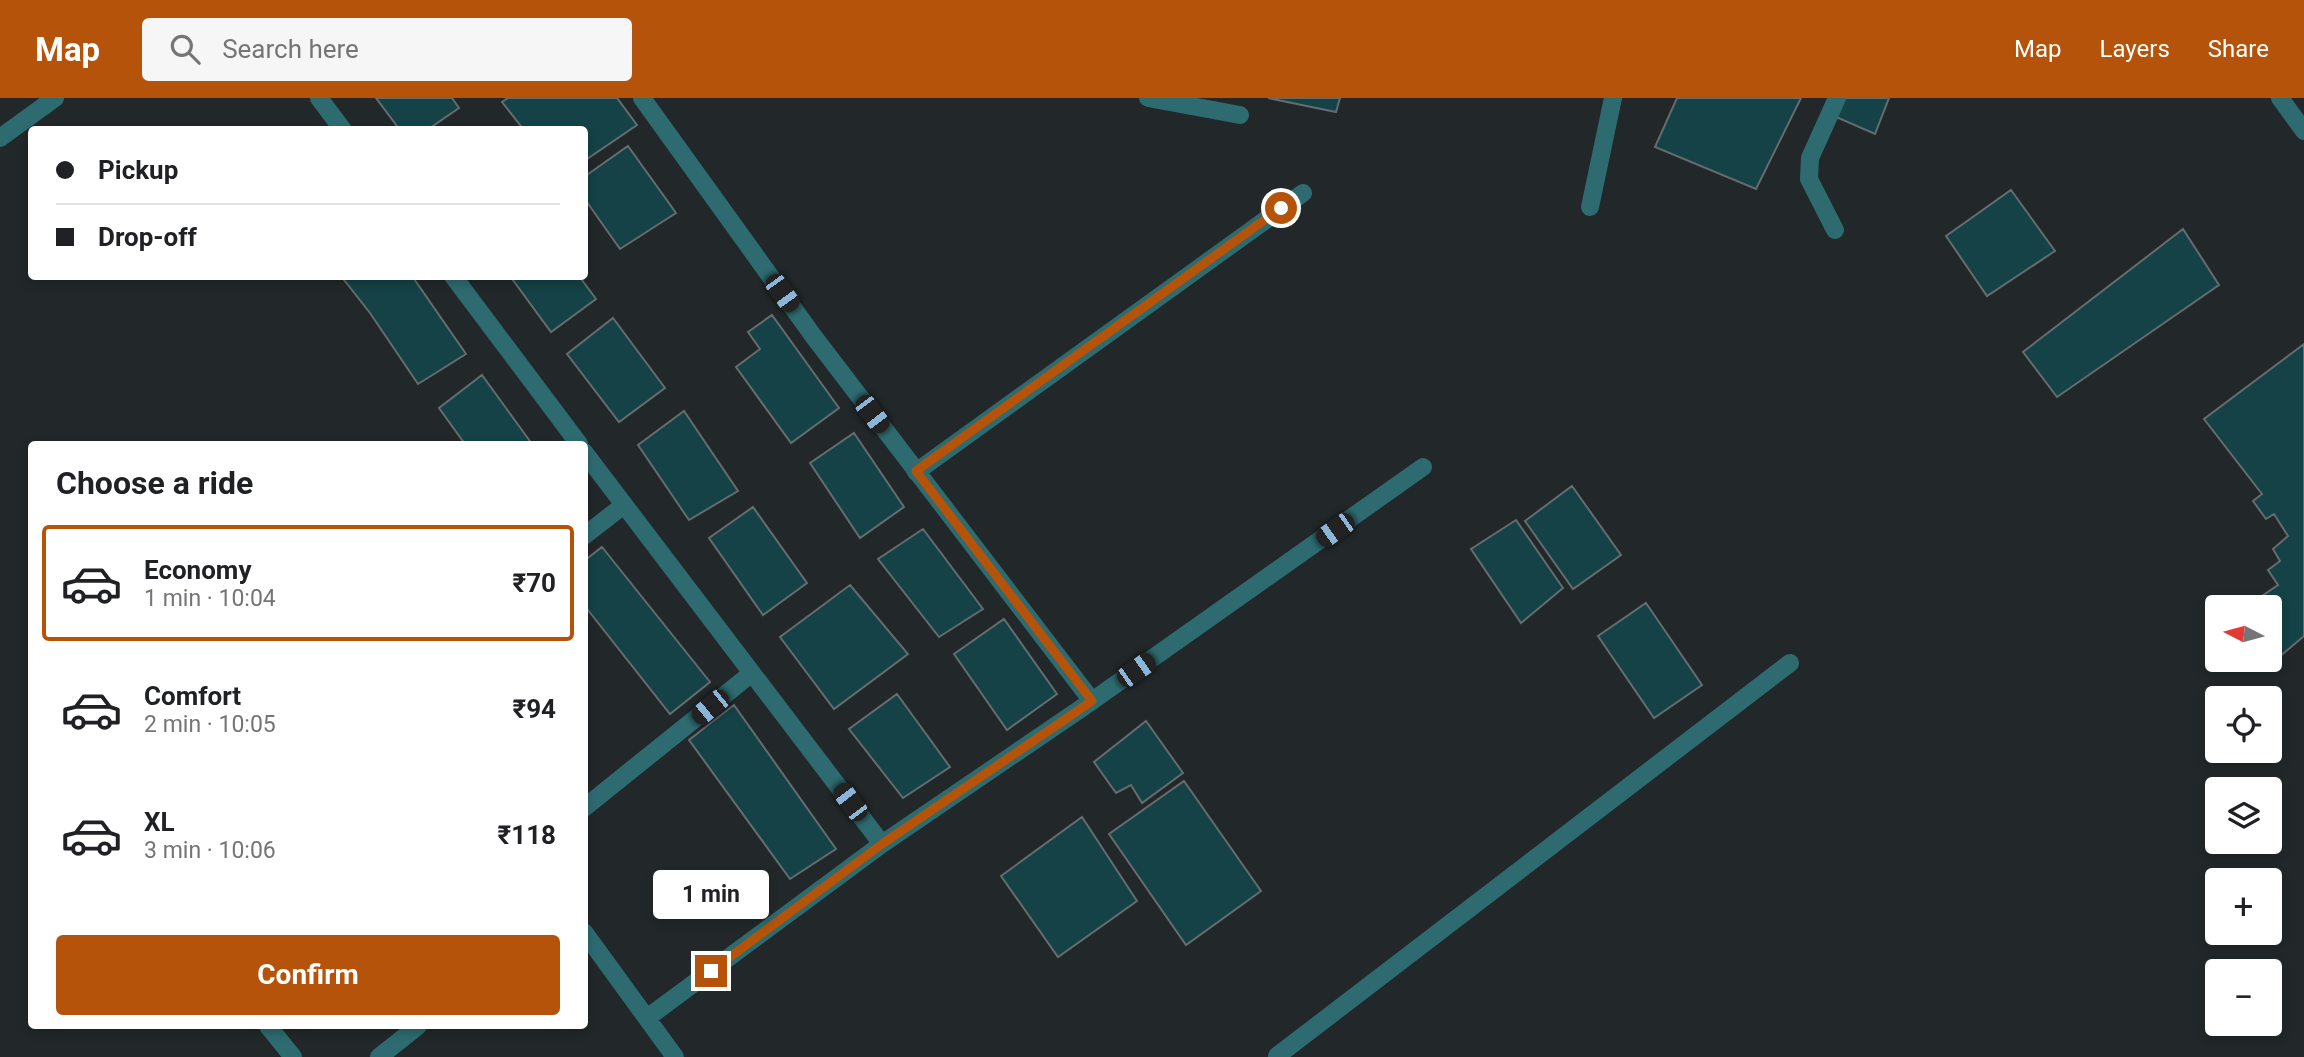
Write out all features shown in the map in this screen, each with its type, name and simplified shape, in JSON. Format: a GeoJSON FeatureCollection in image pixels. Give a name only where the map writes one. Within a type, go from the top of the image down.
{"type":"FeatureCollection","features":[{"type":"Feature","properties":{"kind":"street"},"geometry":{"type":"LineString","coordinates":[[0,138],[55,98]]}},
{"type":"Feature","properties":{"kind":"street"},"geometry":{"type":"LineString","coordinates":[[319,98],[340,126]]}},
{"type":"Feature","properties":{"kind":"street"},"geometry":{"type":"LineString","coordinates":[[642,98],[814,337],[1092,701]]}},
{"type":"Feature","properties":{"kind":"street"},"geometry":{"type":"LineString","coordinates":[[1148,98],[1240,115]]}},
{"type":"Feature","properties":{"kind":"street"},"geometry":{"type":"LineString","coordinates":[[1590,207],[1613,98]]}},
{"type":"Feature","properties":{"kind":"street"},"geometry":{"type":"LineString","coordinates":[[1835,230],[1809,179],[1810,158],[1837,98]]}},
{"type":"Feature","properties":{"kind":"street"},"geometry":{"type":"LineString","coordinates":[[2280,98],[2304,131]]}},
{"type":"Feature","properties":{"kind":"street"},"geometry":{"type":"LineString","coordinates":[[916,471],[1303,192]]}},
{"type":"Feature","properties":{"kind":"street"},"geometry":{"type":"LineString","coordinates":[[456,280],[577,441]]}},
{"type":"Feature","properties":{"kind":"street"},"geometry":{"type":"LineString","coordinates":[[588,457],[882,844]]}},
{"type":"Feature","properties":{"kind":"street"},"geometry":{"type":"LineString","coordinates":[[647,1018],[882,844],[1092,701],[1423,467]]}},
{"type":"Feature","properties":{"kind":"street"},"geometry":{"type":"LineString","coordinates":[[588,533],[624,505]]}},
{"type":"Feature","properties":{"kind":"street"},"geometry":{"type":"LineString","coordinates":[[1277,1057],[1790,663]]}},
{"type":"Feature","properties":{"kind":"street"},"geometry":{"type":"LineString","coordinates":[[588,805],[752,673]]}},
{"type":"Feature","properties":{"kind":"street"},"geometry":{"type":"LineString","coordinates":[[588,937],[675,1057]]}},
{"type":"Feature","properties":{"kind":"street"},"geometry":{"type":"LineString","coordinates":[[270,1029],[293,1057]]}},
{"type":"Feature","properties":{"kind":"street"},"geometry":{"type":"LineString","coordinates":[[379,1057],[414,1029]]}},
{"type":"Feature","properties":{"kind":"building"},"geometry":{"type":"Polygon","coordinates":[[[376,98],[452,98],[459,108],[433,126],[397,126],[376,98]]]}},
{"type":"Feature","properties":{"kind":"building"},"geometry":{"type":"Polygon","coordinates":[[[508,98],[617,98],[637,125],[588,158],[588,126],[521,126],[502,102],[508,98]]]}},
{"type":"Feature","properties":{"kind":"building"},"geometry":{"type":"Polygon","coordinates":[[[1268,98],[1340,98],[1336,112],[1268,98]]]}},
{"type":"Feature","properties":{"kind":"building"},"geometry":{"type":"Polygon","coordinates":[[[1677,98],[1801,98],[1756,189],[1655,147],[1677,98]]]}},
{"type":"Feature","properties":{"kind":"building"},"geometry":{"type":"Polygon","coordinates":[[[1843,98],[1889,98],[1875,134],[1836,117],[1843,98]]]}},
{"type":"Feature","properties":{"kind":"building"},"geometry":{"type":"Polygon","coordinates":[[[628,146],[676,213],[620,249],[588,204],[588,174],[628,146]]]}},
{"type":"Feature","properties":{"kind":"building"},"geometry":{"type":"Polygon","coordinates":[[[2011,190],[2055,251],[1987,296],[1946,236],[2011,190]]]}},
{"type":"Feature","properties":{"kind":"building"},"geometry":{"type":"Polygon","coordinates":[[[2183,229],[2219,285],[2057,397],[2023,352],[2183,229]]]}},
{"type":"Feature","properties":{"kind":"building"},"geometry":{"type":"Polygon","coordinates":[[[344,280],[415,280],[466,354],[418,384],[344,280]]]}},
{"type":"Feature","properties":{"kind":"building"},"geometry":{"type":"Polygon","coordinates":[[[513,280],[582,280],[596,299],[551,332],[513,280]]]}},
{"type":"Feature","properties":{"kind":"building"},"geometry":{"type":"Polygon","coordinates":[[[772,315],[839,408],[791,443],[736,367],[760,349],[748,332],[772,315]]]}},
{"type":"Feature","properties":{"kind":"building"},"geometry":{"type":"Polygon","coordinates":[[[613,318],[665,388],[619,422],[567,354],[613,318]]]}},
{"type":"Feature","properties":{"kind":"building"},"geometry":{"type":"Polygon","coordinates":[[[2304,344],[2304,636],[2282,655],[2282,595],[2263,595],[2278,585],[2268,570],[2280,561],[2273,549],[2288,536],[2274,514],[2266,519],[2253,501],[2262,494],[2204,419],[2304,344]]]}},
{"type":"Feature","properties":{"kind":"building"},"geometry":{"type":"Polygon","coordinates":[[[482,375],[530,441],[463,441],[439,408],[482,375]]]}},
{"type":"Feature","properties":{"kind":"building"},"geometry":{"type":"Polygon","coordinates":[[[684,411],[738,491],[689,520],[638,445],[684,411]]]}},
{"type":"Feature","properties":{"kind":"building"},"geometry":{"type":"Polygon","coordinates":[[[854,433],[904,507],[860,538],[810,463],[854,433]]]}},
{"type":"Feature","properties":{"kind":"building"},"geometry":{"type":"Polygon","coordinates":[[[1572,486],[1621,555],[1573,589],[1525,521],[1572,486]]]}},
{"type":"Feature","properties":{"kind":"building"},"geometry":{"type":"Polygon","coordinates":[[[753,507],[807,583],[763,615],[709,538],[753,507]]]}},
{"type":"Feature","properties":{"kind":"building"},"geometry":{"type":"Polygon","coordinates":[[[1516,520],[1563,588],[1521,623],[1471,549],[1516,520]]]}},
{"type":"Feature","properties":{"kind":"building"},"geometry":{"type":"Polygon","coordinates":[[[923,529],[983,609],[939,637],[878,559],[923,529]]]}},
{"type":"Feature","properties":{"kind":"building"},"geometry":{"type":"Polygon","coordinates":[[[602,547],[710,682],[670,714],[588,610],[588,558],[602,547]]]}},
{"type":"Feature","properties":{"kind":"building"},"geometry":{"type":"Polygon","coordinates":[[[850,585],[908,654],[834,709],[780,637],[850,585]]]}},
{"type":"Feature","properties":{"kind":"building"},"geometry":{"type":"Polygon","coordinates":[[[1646,603],[1702,685],[1654,718],[1598,636],[1646,603]]]}},
{"type":"Feature","properties":{"kind":"building"},"geometry":{"type":"Polygon","coordinates":[[[1004,619],[1057,694],[1007,730],[954,654],[1004,619]]]}},
{"type":"Feature","properties":{"kind":"building"},"geometry":{"type":"Polygon","coordinates":[[[897,694],[950,767],[903,798],[849,729],[897,694]]]}},
{"type":"Feature","properties":{"kind":"building"},"geometry":{"type":"Polygon","coordinates":[[[734,705],[836,849],[790,879],[689,740],[734,705]]]}},
{"type":"Feature","properties":{"kind":"building"},"geometry":{"type":"Polygon","coordinates":[[[1146,721],[1183,773],[1142,803],[1131,785],[1116,793],[1094,762],[1146,721]]]}},
{"type":"Feature","properties":{"kind":"building"},"geometry":{"type":"Polygon","coordinates":[[[1184,781],[1261,891],[1186,945],[1109,834],[1184,781]]]}},
{"type":"Feature","properties":{"kind":"building"},"geometry":{"type":"Polygon","coordinates":[[[1082,817],[1137,901],[1058,957],[1001,876],[1082,817]]]}},
{"type":"Feature","properties":{"kind":"route"},"geometry":{"type":"LineString","coordinates":[[711,971],[882,844],[1092,701],[916,471],[1281,208]]}}]}
